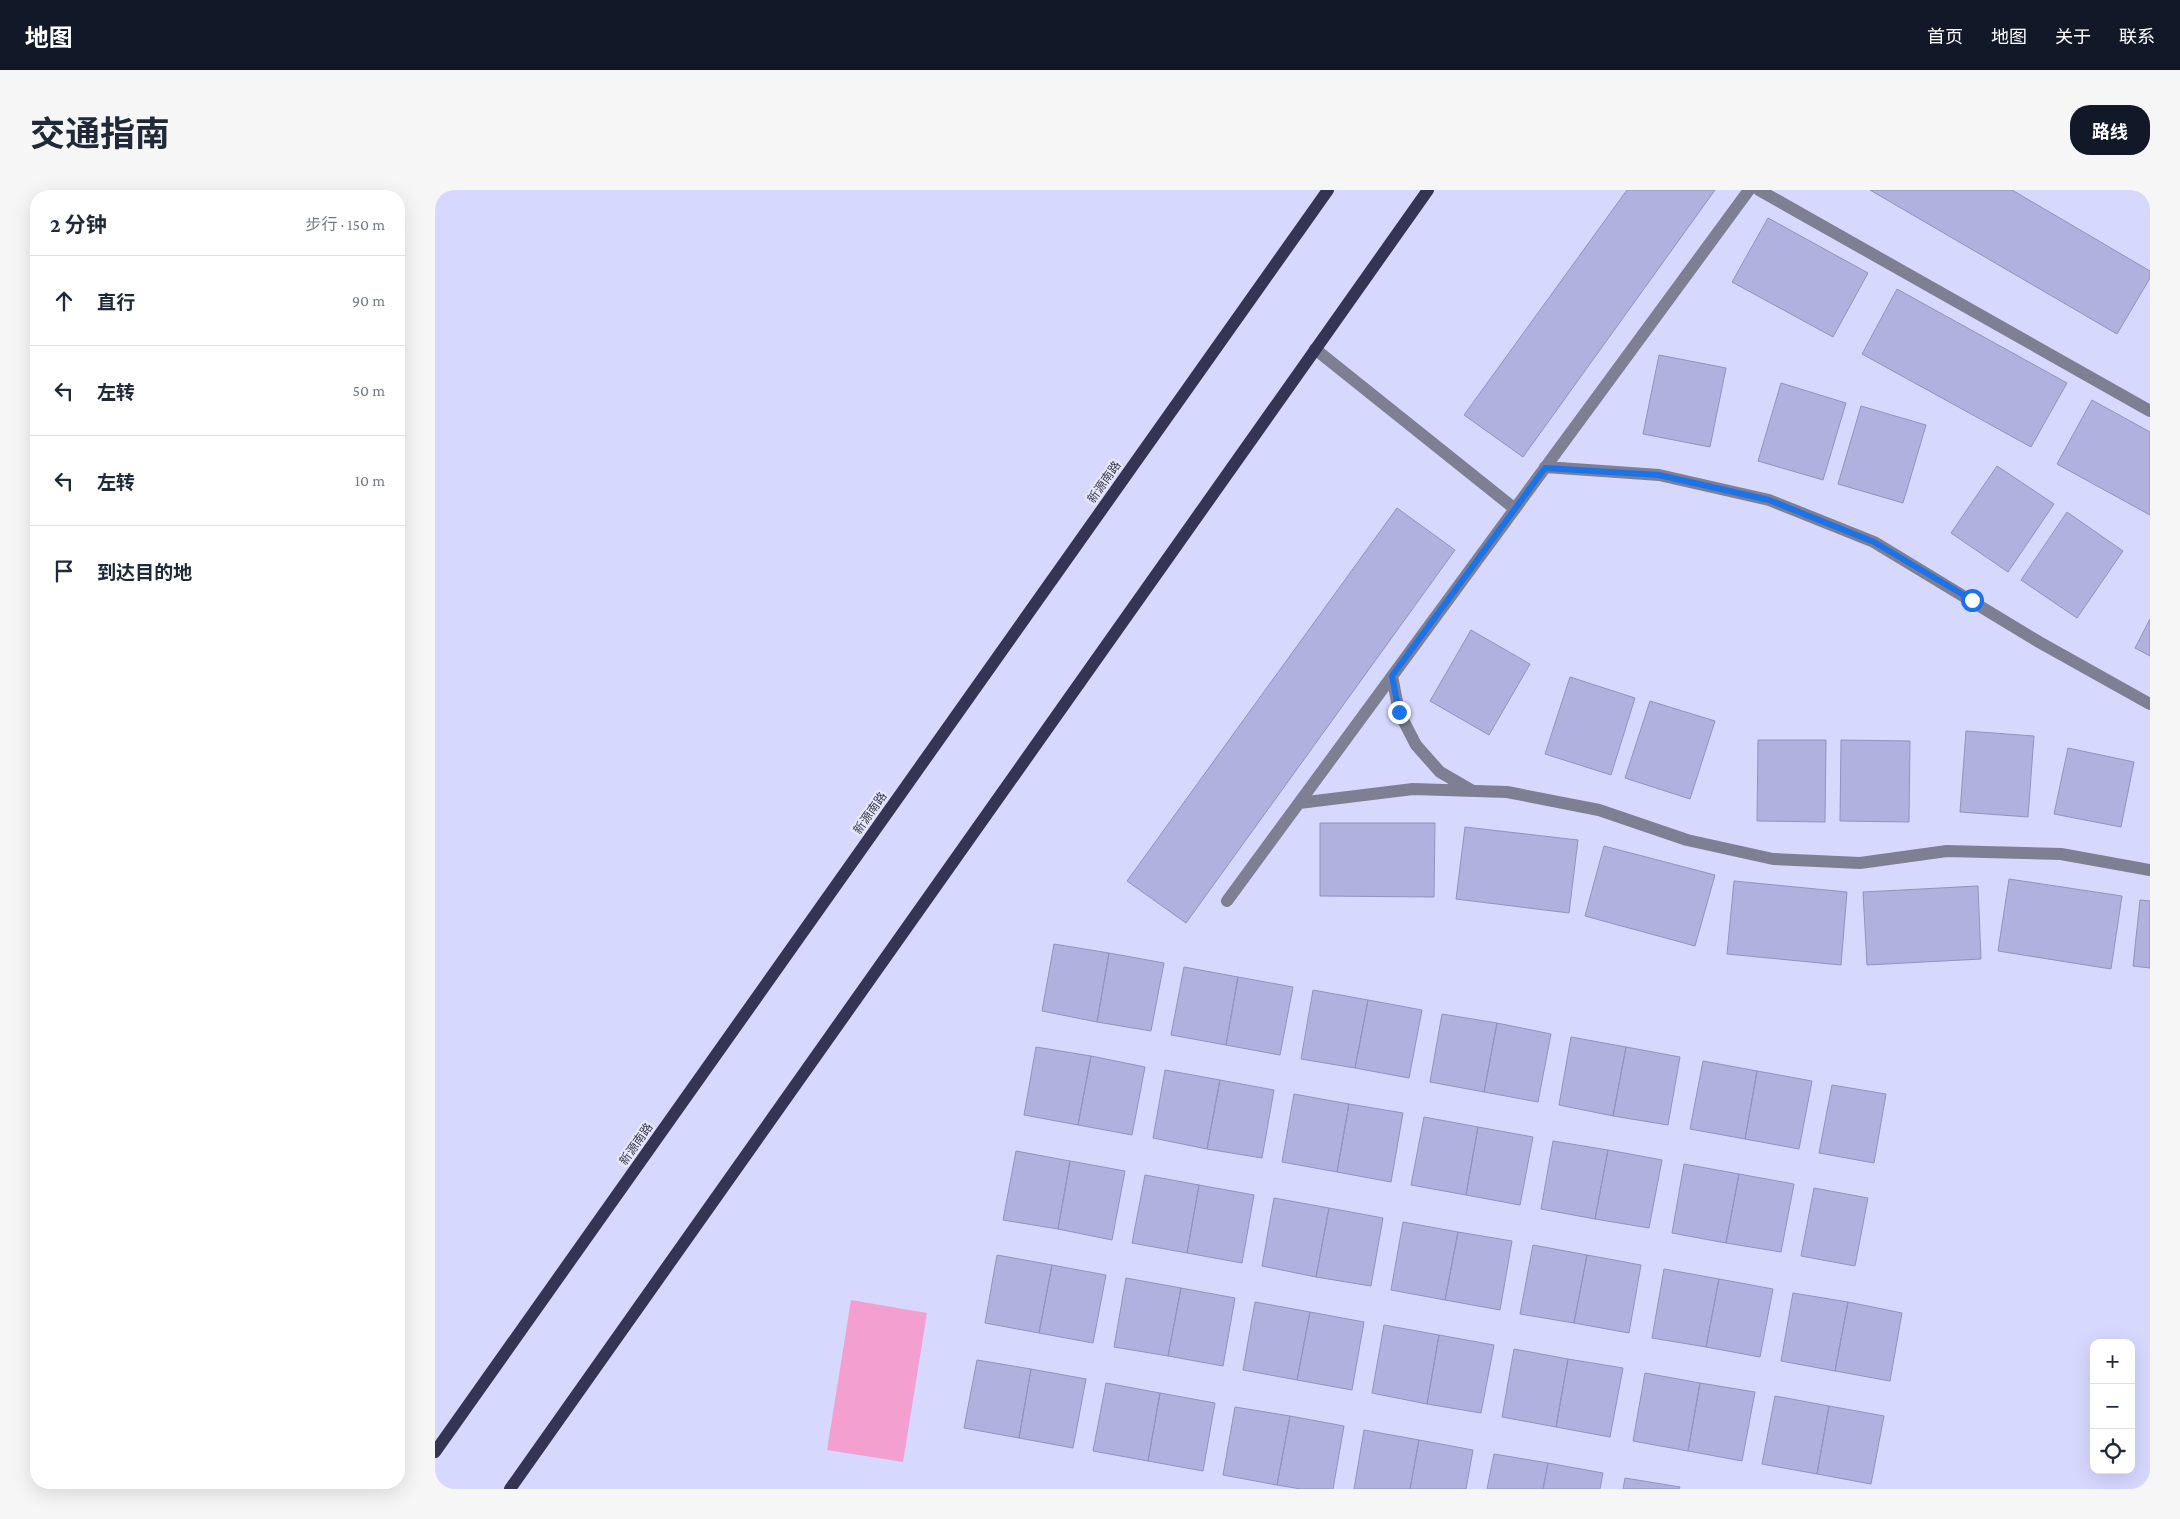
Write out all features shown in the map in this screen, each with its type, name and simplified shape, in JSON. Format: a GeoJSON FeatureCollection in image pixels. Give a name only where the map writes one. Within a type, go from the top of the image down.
{"type":"FeatureCollection","features":[{"type":"Feature","properties":{"kind":"main road","name":"新源南路"},"geometry":{"type":"LineString","coordinates":[[435,1452],[1328,190]]}},
{"type":"Feature","properties":{"kind":"main road"},"geometry":{"type":"LineString","coordinates":[[510,1489],[1427,190]]}},
{"type":"Feature","properties":{"kind":"lane"},"geometry":{"type":"LineString","coordinates":[[1227,901],[1749,190]]}},
{"type":"Feature","properties":{"kind":"lane"},"geometry":{"type":"LineString","coordinates":[[1759,190],[2150,411]]}},
{"type":"Feature","properties":{"kind":"lane"},"geometry":{"type":"LineString","coordinates":[[1315,349],[1515,509]]}},
{"type":"Feature","properties":{"kind":"lane"},"geometry":{"type":"LineString","coordinates":[[1545,468],[1659,475],[1778,504],[1874,542],[2047,647],[2150,704]]}},
{"type":"Feature","properties":{"kind":"lane"},"geometry":{"type":"LineString","coordinates":[[1392,676],[1399,712],[1416,745],[1440,772],[1472,790]]}},
{"type":"Feature","properties":{"kind":"lane"},"geometry":{"type":"LineString","coordinates":[[1299,803],[1413,789],[1507,792],[1599,810],[1687,840],[1773,859],[1860,863],[1947,851],[2061,854],[2150,870]]}},
{"type":"Feature","properties":{"kind":"shaded area"},"geometry":{"type":"Polygon","coordinates":[[[851,1300],[927,1313],[903,1462],[827,1450],[851,1300]]]}},
{"type":"Feature","properties":{"kind":"building"},"geometry":{"type":"Polygon","coordinates":[[[1627,190],[1715,190],[1523,457],[1464,415],[1627,190]]]}},
{"type":"Feature","properties":{"kind":"building"},"geometry":{"type":"Polygon","coordinates":[[[1870,190],[2012,190],[2150,271],[2150,278],[2117,334],[1870,190]]]}},
{"type":"Feature","properties":{"kind":"building"},"geometry":{"type":"Polygon","coordinates":[[[1768,218],[1868,273],[1833,337],[1732,282],[1768,218]]]}},
{"type":"Feature","properties":{"kind":"building"},"geometry":{"type":"Polygon","coordinates":[[[1897,289],[2067,383],[2031,447],[1862,354],[1897,289]]]}},
{"type":"Feature","properties":{"kind":"building"},"geometry":{"type":"Polygon","coordinates":[[[1659,355],[1726,368],[1710,447],[1643,434],[1659,355]]]}},
{"type":"Feature","properties":{"kind":"building"},"geometry":{"type":"Polygon","coordinates":[[[1781,383],[1846,403],[1823,480],[1758,461],[1781,383]]]}},
{"type":"Feature","properties":{"kind":"building"},"geometry":{"type":"Polygon","coordinates":[[[2092,400],[2150,432],[2150,515],[2057,464],[2092,400]]]}},
{"type":"Feature","properties":{"kind":"building"},"geometry":{"type":"Polygon","coordinates":[[[1861,406],[1926,425],[1903,503],[1838,484],[1861,406]]]}},
{"type":"Feature","properties":{"kind":"building"},"geometry":{"type":"Polygon","coordinates":[[[1997,466],[2054,504],[2008,572],[1951,533],[1997,466]]]}},
{"type":"Feature","properties":{"kind":"building"},"geometry":{"type":"Polygon","coordinates":[[[1397,508],[1455,550],[1186,923],[1127,881],[1397,508]]]}},
{"type":"Feature","properties":{"kind":"building"},"geometry":{"type":"Polygon","coordinates":[[[2067,512],[2123,551],[2077,618],[2021,580],[2067,512]]]}},
{"type":"Feature","properties":{"kind":"building"},"geometry":{"type":"Polygon","coordinates":[[[2150,619],[2150,656],[2135,648],[2150,619]]]}},
{"type":"Feature","properties":{"kind":"building"},"geometry":{"type":"Polygon","coordinates":[[[1471,630],[1530,664],[1489,735],[1430,701],[1471,630]]]}},
{"type":"Feature","properties":{"kind":"building"},"geometry":{"type":"Polygon","coordinates":[[[1570,677],[1635,698],[1611,775],[1545,754],[1570,677]]]}},
{"type":"Feature","properties":{"kind":"building"},"geometry":{"type":"Polygon","coordinates":[[[1650,701],[1715,721],[1690,799],[1625,778],[1650,701]]]}},
{"type":"Feature","properties":{"kind":"building"},"geometry":{"type":"Polygon","coordinates":[[[1966,731],[2034,736],[2028,817],[1960,812],[1966,731]]]}},
{"type":"Feature","properties":{"kind":"building"},"geometry":{"type":"Polygon","coordinates":[[[1758,740],[1826,740],[1825,822],[1757,821],[1758,740]]]}},
{"type":"Feature","properties":{"kind":"building"},"geometry":{"type":"Polygon","coordinates":[[[1841,740],[1910,741],[1909,822],[1840,821],[1841,740]]]}},
{"type":"Feature","properties":{"kind":"building"},"geometry":{"type":"Polygon","coordinates":[[[2068,748],[2134,762],[2121,827],[2054,814],[2068,748]]]}},
{"type":"Feature","properties":{"kind":"building"},"geometry":{"type":"Polygon","coordinates":[[[1320,823],[1435,823],[1434,897],[1320,896],[1320,823]]]}},
{"type":"Feature","properties":{"kind":"building"},"geometry":{"type":"Polygon","coordinates":[[[1465,827],[1578,840],[1569,913],[1456,899],[1465,827]]]}},
{"type":"Feature","properties":{"kind":"building"},"geometry":{"type":"Polygon","coordinates":[[[1604,846],[1715,875],[1695,946],[1585,916],[1604,846]]]}},
{"type":"Feature","properties":{"kind":"building"},"geometry":{"type":"Polygon","coordinates":[[[2009,879],[2122,896],[2111,969],[1998,951],[2009,879]]]}},
{"type":"Feature","properties":{"kind":"building"},"geometry":{"type":"Polygon","coordinates":[[[1734,881],[1847,892],[1841,965],[1727,954],[1734,881]]]}},
{"type":"Feature","properties":{"kind":"building"},"geometry":{"type":"Polygon","coordinates":[[[1978,886],[1981,959],[1867,965],[1863,892],[1978,886]]]}},
{"type":"Feature","properties":{"kind":"building"},"geometry":{"type":"Polygon","coordinates":[[[2140,900],[2150,901],[2150,968],[2133,966],[2140,900]]]}},
{"type":"Feature","properties":{"kind":"building"},"geometry":{"type":"Polygon","coordinates":[[[1054,944],[1109,953],[1097,1022],[1042,1011],[1054,944]]]}},
{"type":"Feature","properties":{"kind":"building"},"geometry":{"type":"Polygon","coordinates":[[[1109,953],[1164,963],[1151,1031],[1097,1022],[1109,953]]]}},
{"type":"Feature","properties":{"kind":"building"},"geometry":{"type":"Polygon","coordinates":[[[1184,967],[1238,977],[1226,1045],[1171,1035],[1184,967]]]}},
{"type":"Feature","properties":{"kind":"building"},"geometry":{"type":"Polygon","coordinates":[[[1238,977],[1293,987],[1280,1055],[1226,1045],[1238,977]]]}},
{"type":"Feature","properties":{"kind":"building"},"geometry":{"type":"Polygon","coordinates":[[[1313,990],[1368,1000],[1355,1068],[1301,1059],[1313,990]]]}},
{"type":"Feature","properties":{"kind":"building"},"geometry":{"type":"Polygon","coordinates":[[[1368,1000],[1422,1010],[1409,1078],[1355,1068],[1368,1000]]]}},
{"type":"Feature","properties":{"kind":"building"},"geometry":{"type":"Polygon","coordinates":[[[1442,1014],[1497,1023],[1484,1092],[1430,1082],[1442,1014]]]}},
{"type":"Feature","properties":{"kind":"building"},"geometry":{"type":"Polygon","coordinates":[[[1497,1023],[1551,1034],[1538,1102],[1484,1092],[1497,1023]]]}},
{"type":"Feature","properties":{"kind":"building"},"geometry":{"type":"Polygon","coordinates":[[[1571,1037],[1626,1047],[1613,1116],[1559,1105],[1571,1037]]]}},
{"type":"Feature","properties":{"kind":"building"},"geometry":{"type":"Polygon","coordinates":[[[1036,1047],[1091,1056],[1078,1125],[1024,1115],[1036,1047]]]}},
{"type":"Feature","properties":{"kind":"building"},"geometry":{"type":"Polygon","coordinates":[[[1626,1047],[1680,1057],[1668,1125],[1613,1116],[1626,1047]]]}},
{"type":"Feature","properties":{"kind":"building"},"geometry":{"type":"Polygon","coordinates":[[[1091,1056],[1145,1067],[1132,1135],[1078,1125],[1091,1056]]]}},
{"type":"Feature","properties":{"kind":"building"},"geometry":{"type":"Polygon","coordinates":[[[1703,1061],[1757,1071],[1745,1139],[1690,1129],[1703,1061]]]}},
{"type":"Feature","properties":{"kind":"building"},"geometry":{"type":"Polygon","coordinates":[[[1165,1070],[1220,1080],[1207,1149],[1153,1138],[1165,1070]]]}},
{"type":"Feature","properties":{"kind":"building"},"geometry":{"type":"Polygon","coordinates":[[[1757,1071],[1812,1081],[1799,1149],[1745,1139],[1757,1071]]]}},
{"type":"Feature","properties":{"kind":"building"},"geometry":{"type":"Polygon","coordinates":[[[1220,1080],[1274,1090],[1262,1158],[1207,1149],[1220,1080]]]}},
{"type":"Feature","properties":{"kind":"building"},"geometry":{"type":"Polygon","coordinates":[[[1832,1085],[1886,1094],[1874,1163],[1819,1153],[1832,1085]]]}},
{"type":"Feature","properties":{"kind":"building"},"geometry":{"type":"Polygon","coordinates":[[[1294,1094],[1349,1104],[1337,1172],[1282,1162],[1294,1094]]]}},
{"type":"Feature","properties":{"kind":"building"},"geometry":{"type":"Polygon","coordinates":[[[1349,1104],[1403,1113],[1391,1182],[1337,1172],[1349,1104]]]}},
{"type":"Feature","properties":{"kind":"building"},"geometry":{"type":"Polygon","coordinates":[[[1424,1117],[1478,1127],[1466,1195],[1411,1185],[1424,1117]]]}},
{"type":"Feature","properties":{"kind":"building"},"geometry":{"type":"Polygon","coordinates":[[[1478,1127],[1533,1137],[1520,1205],[1466,1195],[1478,1127]]]}},
{"type":"Feature","properties":{"kind":"building"},"geometry":{"type":"Polygon","coordinates":[[[1553,1141],[1608,1150],[1595,1219],[1541,1209],[1553,1141]]]}},
{"type":"Feature","properties":{"kind":"building"},"geometry":{"type":"Polygon","coordinates":[[[1608,1150],[1662,1160],[1649,1228],[1595,1219],[1608,1150]]]}},
{"type":"Feature","properties":{"kind":"building"},"geometry":{"type":"Polygon","coordinates":[[[1016,1151],[1070,1161],[1058,1229],[1003,1220],[1016,1151]]]}},
{"type":"Feature","properties":{"kind":"building"},"geometry":{"type":"Polygon","coordinates":[[[1070,1161],[1125,1171],[1112,1240],[1058,1229],[1070,1161]]]}},
{"type":"Feature","properties":{"kind":"building"},"geometry":{"type":"Polygon","coordinates":[[[1684,1164],[1739,1174],[1726,1243],[1672,1233],[1684,1164]]]}},
{"type":"Feature","properties":{"kind":"building"},"geometry":{"type":"Polygon","coordinates":[[[1739,1174],[1794,1184],[1781,1252],[1726,1243],[1739,1174]]]}},
{"type":"Feature","properties":{"kind":"building"},"geometry":{"type":"Polygon","coordinates":[[[1145,1175],[1199,1185],[1187,1253],[1132,1243],[1145,1175]]]}},
{"type":"Feature","properties":{"kind":"building"},"geometry":{"type":"Polygon","coordinates":[[[1199,1185],[1254,1195],[1242,1263],[1187,1253],[1199,1185]]]}},
{"type":"Feature","properties":{"kind":"building"},"geometry":{"type":"Polygon","coordinates":[[[1814,1188],[1868,1198],[1855,1266],[1801,1256],[1814,1188]]]}},
{"type":"Feature","properties":{"kind":"building"},"geometry":{"type":"Polygon","coordinates":[[[1274,1198],[1329,1208],[1316,1277],[1262,1266],[1274,1198]]]}},
{"type":"Feature","properties":{"kind":"building"},"geometry":{"type":"Polygon","coordinates":[[[1329,1208],[1383,1218],[1371,1286],[1316,1277],[1329,1208]]]}},
{"type":"Feature","properties":{"kind":"building"},"geometry":{"type":"Polygon","coordinates":[[[1403,1222],[1458,1232],[1445,1300],[1391,1290],[1403,1222]]]}},
{"type":"Feature","properties":{"kind":"building"},"geometry":{"type":"Polygon","coordinates":[[[1458,1232],[1512,1241],[1500,1310],[1445,1300],[1458,1232]]]}},
{"type":"Feature","properties":{"kind":"building"},"geometry":{"type":"Polygon","coordinates":[[[1533,1245],[1587,1255],[1574,1323],[1520,1314],[1533,1245]]]}},
{"type":"Feature","properties":{"kind":"building"},"geometry":{"type":"Polygon","coordinates":[[[997,1255],[1052,1265],[1039,1333],[985,1323],[997,1255]]]}},
{"type":"Feature","properties":{"kind":"building"},"geometry":{"type":"Polygon","coordinates":[[[1587,1255],[1641,1265],[1629,1333],[1574,1323],[1587,1255]]]}},
{"type":"Feature","properties":{"kind":"building"},"geometry":{"type":"Polygon","coordinates":[[[1052,1265],[1106,1275],[1093,1343],[1039,1333],[1052,1265]]]}},
{"type":"Feature","properties":{"kind":"building"},"geometry":{"type":"Polygon","coordinates":[[[1664,1269],[1719,1279],[1706,1347],[1652,1338],[1664,1269]]]}},
{"type":"Feature","properties":{"kind":"building"},"geometry":{"type":"Polygon","coordinates":[[[1126,1278],[1181,1288],[1168,1356],[1114,1347],[1126,1278]]]}},
{"type":"Feature","properties":{"kind":"building"},"geometry":{"type":"Polygon","coordinates":[[[1719,1279],[1773,1289],[1760,1357],[1706,1347],[1719,1279]]]}},
{"type":"Feature","properties":{"kind":"building"},"geometry":{"type":"Polygon","coordinates":[[[1181,1288],[1235,1298],[1223,1366],[1168,1356],[1181,1288]]]}},
{"type":"Feature","properties":{"kind":"building"},"geometry":{"type":"Polygon","coordinates":[[[1793,1293],[1848,1302],[1835,1371],[1781,1361],[1793,1293]]]}},
{"type":"Feature","properties":{"kind":"building"},"geometry":{"type":"Polygon","coordinates":[[[1255,1302],[1310,1312],[1297,1380],[1243,1370],[1255,1302]]]}},
{"type":"Feature","properties":{"kind":"building"},"geometry":{"type":"Polygon","coordinates":[[[1848,1302],[1902,1313],[1890,1381],[1835,1371],[1848,1302]]]}},
{"type":"Feature","properties":{"kind":"building"},"geometry":{"type":"Polygon","coordinates":[[[1310,1312],[1364,1322],[1352,1390],[1297,1380],[1310,1312]]]}},
{"type":"Feature","properties":{"kind":"building"},"geometry":{"type":"Polygon","coordinates":[[[1384,1325],[1439,1335],[1427,1404],[1372,1393],[1384,1325]]]}},
{"type":"Feature","properties":{"kind":"building"},"geometry":{"type":"Polygon","coordinates":[[[1439,1335],[1494,1345],[1481,1413],[1427,1404],[1439,1335]]]}},
{"type":"Feature","properties":{"kind":"building"},"geometry":{"type":"Polygon","coordinates":[[[1514,1349],[1568,1359],[1556,1427],[1502,1417],[1514,1349]]]}},
{"type":"Feature","properties":{"kind":"building"},"geometry":{"type":"Polygon","coordinates":[[[1568,1359],[1623,1368],[1610,1437],[1556,1427],[1568,1359]]]}},
{"type":"Feature","properties":{"kind":"building"},"geometry":{"type":"Polygon","coordinates":[[[977,1360],[1031,1369],[1019,1438],[964,1428],[977,1360]]]}},
{"type":"Feature","properties":{"kind":"building"},"geometry":{"type":"Polygon","coordinates":[[[1031,1369],[1086,1379],[1073,1448],[1019,1438],[1031,1369]]]}},
{"type":"Feature","properties":{"kind":"building"},"geometry":{"type":"Polygon","coordinates":[[[1645,1373],[1700,1383],[1688,1451],[1633,1441],[1645,1373]]]}},
{"type":"Feature","properties":{"kind":"building"},"geometry":{"type":"Polygon","coordinates":[[[1106,1383],[1160,1393],[1148,1461],[1093,1451],[1106,1383]]]}},
{"type":"Feature","properties":{"kind":"building"},"geometry":{"type":"Polygon","coordinates":[[[1700,1383],[1755,1392],[1742,1461],[1688,1451],[1700,1383]]]}},
{"type":"Feature","properties":{"kind":"building"},"geometry":{"type":"Polygon","coordinates":[[[1160,1393],[1215,1403],[1203,1471],[1148,1461],[1160,1393]]]}},
{"type":"Feature","properties":{"kind":"building"},"geometry":{"type":"Polygon","coordinates":[[[1775,1396],[1829,1406],[1817,1474],[1762,1464],[1775,1396]]]}},
{"type":"Feature","properties":{"kind":"building"},"geometry":{"type":"Polygon","coordinates":[[[1829,1406],[1884,1416],[1871,1484],[1817,1474],[1829,1406]]]}},
{"type":"Feature","properties":{"kind":"building"},"geometry":{"type":"Polygon","coordinates":[[[1235,1407],[1290,1416],[1277,1485],[1223,1475],[1235,1407]]]}},
{"type":"Feature","properties":{"kind":"building"},"geometry":{"type":"Polygon","coordinates":[[[1290,1416],[1344,1426],[1333,1489],[1301,1489],[1277,1485],[1290,1416]]]}},
{"type":"Feature","properties":{"kind":"building"},"geometry":{"type":"Polygon","coordinates":[[[1364,1430],[1419,1440],[1410,1489],[1354,1489],[1364,1430]]]}},
{"type":"Feature","properties":{"kind":"building"},"geometry":{"type":"Polygon","coordinates":[[[1419,1440],[1473,1450],[1466,1489],[1410,1489],[1419,1440]]]}},
{"type":"Feature","properties":{"kind":"building"},"geometry":{"type":"Polygon","coordinates":[[[1494,1454],[1548,1463],[1543,1489],[1487,1489],[1494,1454]]]}},
{"type":"Feature","properties":{"kind":"building"},"geometry":{"type":"Polygon","coordinates":[[[1548,1463],[1603,1473],[1600,1489],[1543,1489],[1548,1463]]]}},
{"type":"Feature","properties":{"kind":"building"},"geometry":{"type":"Polygon","coordinates":[[[1625,1478],[1680,1487],[1679,1489],[1623,1489],[1625,1478]]]}},
{"type":"Feature","properties":{"kind":"route"},"geometry":{"type":"LineString","coordinates":[[1399,712],[1392,676],[1545,468],[1659,475],[1769,500],[1874,542],[1972,600]]}}]}
